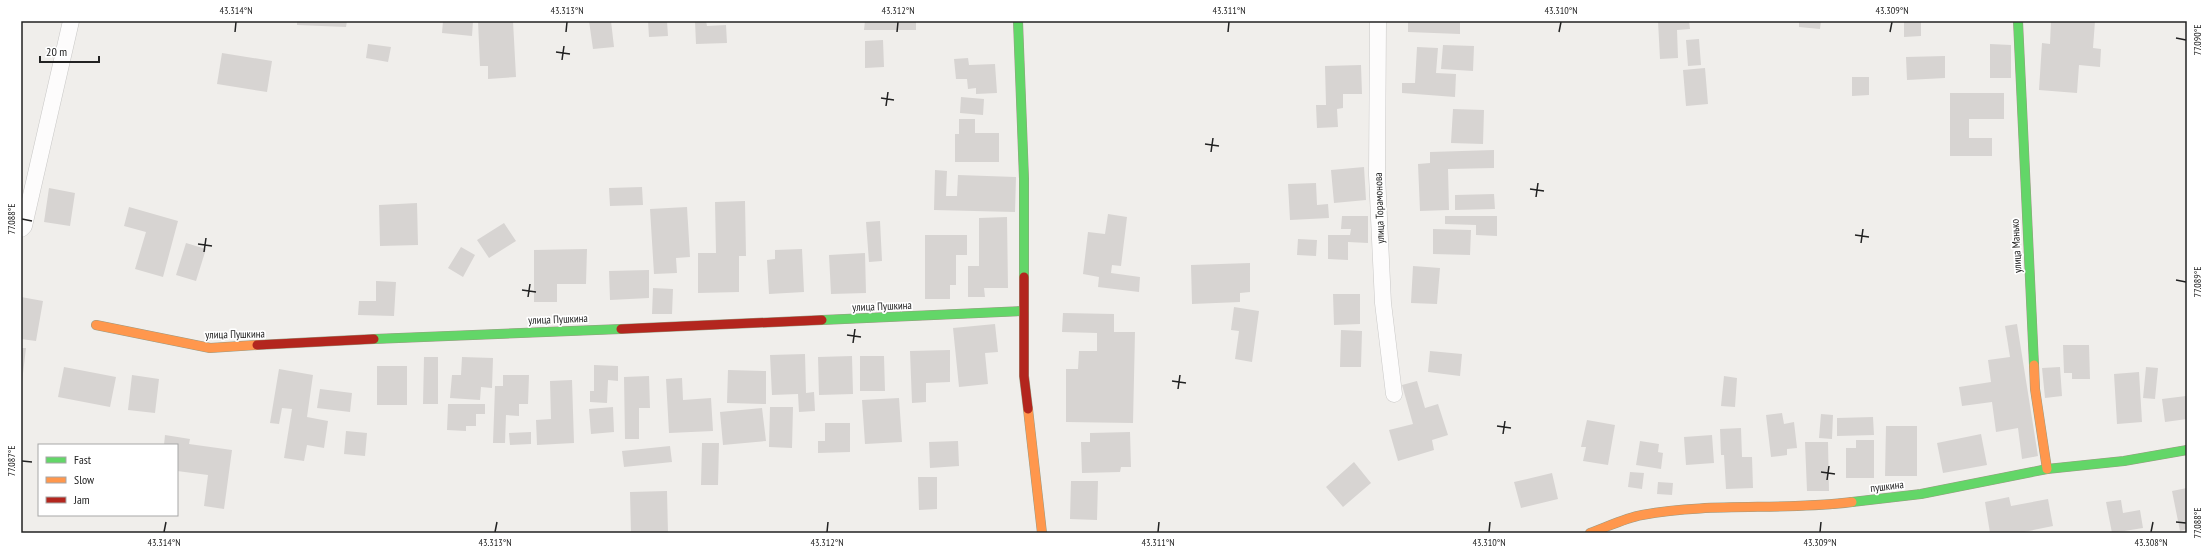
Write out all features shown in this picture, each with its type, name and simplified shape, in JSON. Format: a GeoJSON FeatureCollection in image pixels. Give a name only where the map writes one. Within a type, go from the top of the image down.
{"type":"FeatureCollection","features":[{"type":"Feature","properties":{"kind":"street"},"geometry":{"type":"LineString","coordinates":[[21,229],[26,220],[71,21]]}},
{"type":"Feature","properties":{"kind":"street"},"geometry":{"type":"LineString","coordinates":[[1018,21],[1024,179],[1024,376],[1042,533]]}},
{"type":"Feature","properties":{"kind":"street","name":"улица Торамонова"},"geometry":{"type":"LineString","coordinates":[[1378,21],[1378,191],[1383,303],[1394,394]]}},
{"type":"Feature","properties":{"kind":"street","name":"улица Манько"},"geometry":{"type":"LineString","coordinates":[[2018,21],[2035,389],[2047,469]]}},
{"type":"Feature","properties":{"kind":"street","name":"улица Пушкина"},"geometry":{"type":"LineString","coordinates":[[96,325],[210,348],[335,341],[1024,311]]}},
{"type":"Feature","properties":{"kind":"street","name":"пушкина"},"geometry":{"type":"LineString","coordinates":[[1590,533],[1641,515],[1716,507],[1816,507],[1921,494],[2047,469],[2124,461],[2187,450]]}},
{"type":"Feature","properties":{"kind":"building"},"geometry":{"type":"Polygon","coordinates":[[[297,21],[347,21],[346,27],[297,25],[297,21]]]}},
{"type":"Feature","properties":{"kind":"building"},"geometry":{"type":"Polygon","coordinates":[[[443,21],[473,21],[472,36],[442,33],[443,21]]]}},
{"type":"Feature","properties":{"kind":"building"},"geometry":{"type":"Polygon","coordinates":[[[478,21],[513,21],[516,77],[488,79],[488,66],[480,66],[478,21]]]}},
{"type":"Feature","properties":{"kind":"building"},"geometry":{"type":"Polygon","coordinates":[[[589,21],[611,21],[614,47],[593,49],[589,21]]]}},
{"type":"Feature","properties":{"kind":"building"},"geometry":{"type":"Polygon","coordinates":[[[620,21],[640,21],[640,23],[620,23],[620,21]]]}},
{"type":"Feature","properties":{"kind":"building"},"geometry":{"type":"Polygon","coordinates":[[[648,21],[667,21],[668,36],[649,37],[648,21]]]}},
{"type":"Feature","properties":{"kind":"building"},"geometry":{"type":"Polygon","coordinates":[[[695,21],[706,21],[707,26],[726,25],[727,43],[696,44],[695,21]]]}},
{"type":"Feature","properties":{"kind":"building"},"geometry":{"type":"Polygon","coordinates":[[[865,21],[916,21],[916,30],[864,30],[865,21]]]}},
{"type":"Feature","properties":{"kind":"building"},"geometry":{"type":"Polygon","coordinates":[[[1408,21],[1460,21],[1460,34],[1408,32],[1408,21]]]}},
{"type":"Feature","properties":{"kind":"building"},"geometry":{"type":"Polygon","coordinates":[[[1658,21],[1689,21],[1690,29],[1677,30],[1678,58],[1660,59],[1658,21]]]}},
{"type":"Feature","properties":{"kind":"building"},"geometry":{"type":"Polygon","coordinates":[[[1799,21],[1821,21],[1820,29],[1799,27],[1799,21]]]}},
{"type":"Feature","properties":{"kind":"building"},"geometry":{"type":"Polygon","coordinates":[[[1904,21],[1921,21],[1921,36],[1904,37],[1904,21]]]}},
{"type":"Feature","properties":{"kind":"building"},"geometry":{"type":"Polygon","coordinates":[[[2051,21],[2095,21],[2093,48],[2101,49],[2100,67],[2079,65],[2077,93],[2039,90],[2042,43],[2050,44],[2051,21]]]}},
{"type":"Feature","properties":{"kind":"building"},"geometry":{"type":"Polygon","coordinates":[[[1699,39],[1701,65],[1688,66],[1686,40],[1699,39]]]}},
{"type":"Feature","properties":{"kind":"building"},"geometry":{"type":"Polygon","coordinates":[[[883,40],[884,67],[865,68],[865,41],[883,40]]]}},
{"type":"Feature","properties":{"kind":"building"},"geometry":{"type":"Polygon","coordinates":[[[368,44],[391,47],[388,62],[366,58],[368,44]]]}},
{"type":"Feature","properties":{"kind":"building"},"geometry":{"type":"Polygon","coordinates":[[[1990,44],[2011,45],[2011,78],[1990,78],[1990,44]]]}},
{"type":"Feature","properties":{"kind":"building"},"geometry":{"type":"Polygon","coordinates":[[[1443,45],[1474,46],[1473,71],[1441,69],[1443,45]]]}},
{"type":"Feature","properties":{"kind":"building"},"geometry":{"type":"Polygon","coordinates":[[[1417,47],[1438,48],[1436,73],[1456,74],[1455,97],[1402,93],[1402,83],[1415,83],[1417,47]]]}},
{"type":"Feature","properties":{"kind":"building"},"geometry":{"type":"Polygon","coordinates":[[[222,53],[272,61],[267,92],[217,84],[222,53]]]}},
{"type":"Feature","properties":{"kind":"building"},"geometry":{"type":"Polygon","coordinates":[[[1945,56],[1945,78],[1907,80],[1906,57],[1945,56]]]}},
{"type":"Feature","properties":{"kind":"building"},"geometry":{"type":"Polygon","coordinates":[[[968,58],[969,65],[995,64],[997,93],[976,94],[976,88],[968,89],[967,79],[956,79],[954,59],[968,58]]]}},
{"type":"Feature","properties":{"kind":"building"},"geometry":{"type":"Polygon","coordinates":[[[1361,65],[1362,94],[1343,94],[1343,108],[1337,109],[1338,127],[1317,128],[1316,105],[1326,105],[1325,66],[1361,65]]]}},
{"type":"Feature","properties":{"kind":"building"},"geometry":{"type":"Polygon","coordinates":[[[1705,68],[1708,104],[1686,106],[1683,70],[1705,68]]]}},
{"type":"Feature","properties":{"kind":"building"},"geometry":{"type":"Polygon","coordinates":[[[1852,77],[1869,77],[1869,95],[1852,96],[1852,77]]]}},
{"type":"Feature","properties":{"kind":"building"},"geometry":{"type":"Polygon","coordinates":[[[1950,93],[2004,93],[2004,119],[1969,119],[1969,138],[1992,138],[1992,156],[1950,156],[1950,93]]]}},
{"type":"Feature","properties":{"kind":"building"},"geometry":{"type":"Polygon","coordinates":[[[961,97],[984,99],[983,115],[960,113],[961,97]]]}},
{"type":"Feature","properties":{"kind":"building"},"geometry":{"type":"Polygon","coordinates":[[[1453,109],[1484,110],[1483,144],[1451,143],[1453,109]]]}},
{"type":"Feature","properties":{"kind":"building"},"geometry":{"type":"Polygon","coordinates":[[[959,119],[975,119],[975,133],[999,133],[999,162],[955,162],[955,134],[959,134],[959,119]]]}},
{"type":"Feature","properties":{"kind":"building"},"geometry":{"type":"Polygon","coordinates":[[[1494,150],[1494,168],[1448,169],[1449,210],[1420,211],[1418,164],[1430,163],[1430,152],[1494,150]]]}},
{"type":"Feature","properties":{"kind":"building"},"geometry":{"type":"Polygon","coordinates":[[[1364,167],[1366,200],[1334,203],[1331,170],[1364,167]]]}},
{"type":"Feature","properties":{"kind":"building"},"geometry":{"type":"Polygon","coordinates":[[[935,170],[947,171],[946,196],[957,196],[958,175],[1016,177],[1015,212],[934,210],[935,170]]]}},
{"type":"Feature","properties":{"kind":"building"},"geometry":{"type":"Polygon","coordinates":[[[1316,183],[1317,205],[1328,204],[1329,218],[1290,220],[1288,184],[1316,183]]]}},
{"type":"Feature","properties":{"kind":"building"},"geometry":{"type":"Polygon","coordinates":[[[642,187],[643,205],[610,206],[609,188],[642,187]]]}},
{"type":"Feature","properties":{"kind":"building"},"geometry":{"type":"Polygon","coordinates":[[[49,188],[75,193],[70,226],[44,222],[49,188]]]}},
{"type":"Feature","properties":{"kind":"building"},"geometry":{"type":"Polygon","coordinates":[[[1494,194],[1495,209],[1455,210],[1455,195],[1494,194]]]}},
{"type":"Feature","properties":{"kind":"building"},"geometry":{"type":"Polygon","coordinates":[[[745,201],[746,256],[739,256],[739,292],[698,293],[698,253],[716,253],[715,202],[745,201]]]}},
{"type":"Feature","properties":{"kind":"building"},"geometry":{"type":"Polygon","coordinates":[[[417,203],[418,245],[380,246],[379,205],[417,203]]]}},
{"type":"Feature","properties":{"kind":"building"},"geometry":{"type":"Polygon","coordinates":[[[129,207],[178,221],[163,277],[135,269],[146,232],[124,226],[129,207]]]}},
{"type":"Feature","properties":{"kind":"building"},"geometry":{"type":"Polygon","coordinates":[[[687,207],[690,257],[676,258],[677,273],[654,274],[650,209],[687,207]]]}},
{"type":"Feature","properties":{"kind":"building"},"geometry":{"type":"Polygon","coordinates":[[[1108,214],[1127,217],[1121,266],[1112,265],[1111,273],[1140,277],[1139,292],[1098,287],[1099,277],[1083,274],[1088,232],[1105,234],[1108,214]]]}},
{"type":"Feature","properties":{"kind":"building"},"geometry":{"type":"Polygon","coordinates":[[[1342,216],[1368,216],[1368,243],[1348,242],[1348,260],[1328,259],[1328,235],[1350,235],[1351,229],[1341,229],[1342,216]]]}},
{"type":"Feature","properties":{"kind":"building"},"geometry":{"type":"Polygon","coordinates":[[[1445,216],[1497,216],[1497,236],[1476,235],[1476,225],[1445,224],[1445,216]]]}},
{"type":"Feature","properties":{"kind":"building"},"geometry":{"type":"Polygon","coordinates":[[[1007,217],[1008,288],[984,288],[985,297],[968,297],[968,266],[979,266],[979,218],[1007,217]]]}},
{"type":"Feature","properties":{"kind":"building"},"geometry":{"type":"Polygon","coordinates":[[[880,221],[882,261],[869,262],[866,222],[880,221]]]}},
{"type":"Feature","properties":{"kind":"building"},"geometry":{"type":"Polygon","coordinates":[[[504,223],[516,241],[489,258],[477,240],[504,223]]]}},
{"type":"Feature","properties":{"kind":"building"},"geometry":{"type":"Polygon","coordinates":[[[1433,229],[1471,230],[1470,255],[1433,254],[1433,229]]]}},
{"type":"Feature","properties":{"kind":"building"},"geometry":{"type":"Polygon","coordinates":[[[925,235],[967,235],[967,255],[956,255],[956,285],[950,285],[950,299],[925,299],[925,235]]]}},
{"type":"Feature","properties":{"kind":"building"},"geometry":{"type":"Polygon","coordinates":[[[1298,239],[1317,240],[1316,256],[1297,255],[1298,239]]]}},
{"type":"Feature","properties":{"kind":"building"},"geometry":{"type":"Polygon","coordinates":[[[186,243],[206,249],[196,281],[176,275],[186,243]]]}},
{"type":"Feature","properties":{"kind":"building"},"geometry":{"type":"Polygon","coordinates":[[[461,247],[475,255],[463,277],[448,268],[461,247]]]}},
{"type":"Feature","properties":{"kind":"building"},"geometry":{"type":"Polygon","coordinates":[[[587,249],[586,284],[557,284],[557,302],[534,302],[534,250],[587,249]]]}},
{"type":"Feature","properties":{"kind":"building"},"geometry":{"type":"Polygon","coordinates":[[[802,249],[804,292],[769,294],[767,260],[775,259],[775,250],[802,249]]]}},
{"type":"Feature","properties":{"kind":"building"},"geometry":{"type":"Polygon","coordinates":[[[865,253],[866,293],[831,294],[829,255],[865,253]]]}},
{"type":"Feature","properties":{"kind":"building"},"geometry":{"type":"Polygon","coordinates":[[[1250,263],[1250,292],[1240,293],[1240,302],[1192,304],[1191,265],[1250,263]]]}},
{"type":"Feature","properties":{"kind":"building"},"geometry":{"type":"Polygon","coordinates":[[[1413,266],[1440,268],[1437,304],[1411,303],[1413,266]]]}},
{"type":"Feature","properties":{"kind":"building"},"geometry":{"type":"Polygon","coordinates":[[[649,270],[649,298],[610,300],[609,271],[649,270]]]}},
{"type":"Feature","properties":{"kind":"building"},"geometry":{"type":"Polygon","coordinates":[[[376,281],[396,282],[394,316],[358,315],[359,301],[376,301],[376,281]]]}},
{"type":"Feature","properties":{"kind":"building"},"geometry":{"type":"Polygon","coordinates":[[[653,288],[673,289],[672,314],[652,314],[653,288]]]}},
{"type":"Feature","properties":{"kind":"building"},"geometry":{"type":"Polygon","coordinates":[[[1333,294],[1360,294],[1360,324],[1334,325],[1333,294]]]}},
{"type":"Feature","properties":{"kind":"building"},"geometry":{"type":"Polygon","coordinates":[[[21,297],[43,301],[36,341],[21,339],[21,297]]]}},
{"type":"Feature","properties":{"kind":"building"},"geometry":{"type":"Polygon","coordinates":[[[1234,307],[1259,311],[1252,362],[1235,359],[1239,331],[1231,330],[1234,307]]]}},
{"type":"Feature","properties":{"kind":"building"},"geometry":{"type":"Polygon","coordinates":[[[1063,313],[1114,314],[1114,332],[1135,332],[1133,423],[1066,422],[1066,369],[1078,369],[1079,351],[1097,351],[1097,333],[1062,332],[1063,313]]]}},
{"type":"Feature","properties":{"kind":"building"},"geometry":{"type":"Polygon","coordinates":[[[995,324],[998,352],[985,353],[988,384],[959,387],[953,328],[995,324]]]}},
{"type":"Feature","properties":{"kind":"building"},"geometry":{"type":"Polygon","coordinates":[[[2017,324],[2038,456],[2022,459],[2018,428],[1996,432],[1992,402],[1962,406],[1959,387],[1991,382],[1988,360],[2010,357],[2005,326],[2017,324]]]}},
{"type":"Feature","properties":{"kind":"building"},"geometry":{"type":"Polygon","coordinates":[[[1341,330],[1362,331],[1361,367],[1340,367],[1341,330]]]}},
{"type":"Feature","properties":{"kind":"building"},"geometry":{"type":"Polygon","coordinates":[[[2063,345],[2089,345],[2090,379],[2072,379],[2072,373],[2064,373],[2063,345]]]}},
{"type":"Feature","properties":{"kind":"building"},"geometry":{"type":"Polygon","coordinates":[[[21,348],[26,348],[22,382],[21,382],[21,348]]]}},
{"type":"Feature","properties":{"kind":"building"},"geometry":{"type":"Polygon","coordinates":[[[950,350],[950,382],[926,383],[926,402],[912,403],[910,351],[950,350]]]}},
{"type":"Feature","properties":{"kind":"building"},"geometry":{"type":"Polygon","coordinates":[[[1430,351],[1462,354],[1460,376],[1428,372],[1430,351]]]}},
{"type":"Feature","properties":{"kind":"building"},"geometry":{"type":"Polygon","coordinates":[[[805,354],[806,393],[814,392],[815,411],[799,412],[798,394],[772,395],[770,355],[805,354]]]}},
{"type":"Feature","properties":{"kind":"building"},"geometry":{"type":"Polygon","coordinates":[[[852,356],[853,394],[819,395],[818,357],[852,356]]]}},
{"type":"Feature","properties":{"kind":"building"},"geometry":{"type":"Polygon","coordinates":[[[860,356],[884,356],[885,391],[860,391],[860,356]]]}},
{"type":"Feature","properties":{"kind":"building"},"geometry":{"type":"Polygon","coordinates":[[[424,357],[438,357],[438,404],[423,404],[424,357]]]}},
{"type":"Feature","properties":{"kind":"building"},"geometry":{"type":"Polygon","coordinates":[[[462,357],[493,358],[492,388],[481,387],[480,400],[450,398],[452,375],[461,375],[462,357]]]}},
{"type":"Feature","properties":{"kind":"building"},"geometry":{"type":"Polygon","coordinates":[[[594,365],[618,366],[618,381],[608,380],[607,403],[590,402],[590,391],[594,391],[594,365]]]}},
{"type":"Feature","properties":{"kind":"building"},"geometry":{"type":"Polygon","coordinates":[[[377,366],[407,366],[407,405],[377,405],[377,366]]]}},
{"type":"Feature","properties":{"kind":"building"},"geometry":{"type":"Polygon","coordinates":[[[64,367],[116,377],[110,407],[58,397],[64,367]]]}},
{"type":"Feature","properties":{"kind":"building"},"geometry":{"type":"Polygon","coordinates":[[[2060,367],[2062,396],[2045,398],[2042,368],[2060,367]]]}},
{"type":"Feature","properties":{"kind":"building"},"geometry":{"type":"Polygon","coordinates":[[[2146,367],[2158,368],[2155,399],[2143,398],[2146,367]]]}},
{"type":"Feature","properties":{"kind":"building"},"geometry":{"type":"Polygon","coordinates":[[[279,369],[313,375],[307,417],[328,421],[324,448],[307,445],[304,461],[284,458],[292,409],[282,408],[279,424],[270,423],[279,369]]]}},
{"type":"Feature","properties":{"kind":"building"},"geometry":{"type":"Polygon","coordinates":[[[728,370],[766,371],[766,404],[727,403],[728,370]]]}},
{"type":"Feature","properties":{"kind":"building"},"geometry":{"type":"Polygon","coordinates":[[[2139,372],[2142,422],[2117,424],[2114,374],[2139,372]]]}},
{"type":"Feature","properties":{"kind":"building"},"geometry":{"type":"Polygon","coordinates":[[[132,375],[159,379],[155,413],[128,410],[132,375]]]}},
{"type":"Feature","properties":{"kind":"building"},"geometry":{"type":"Polygon","coordinates":[[[503,375],[529,375],[528,404],[519,404],[519,416],[506,415],[505,443],[493,443],[495,386],[503,386],[503,375]]]}},
{"type":"Feature","properties":{"kind":"building"},"geometry":{"type":"Polygon","coordinates":[[[649,376],[650,408],[639,408],[639,439],[625,439],[624,377],[649,376]]]}},
{"type":"Feature","properties":{"kind":"building"},"geometry":{"type":"Polygon","coordinates":[[[1724,376],[1737,378],[1735,407],[1721,406],[1724,376]]]}},
{"type":"Feature","properties":{"kind":"building"},"geometry":{"type":"Polygon","coordinates":[[[682,378],[683,400],[711,398],[713,431],[669,433],[666,379],[682,378]]]}},
{"type":"Feature","properties":{"kind":"building"},"geometry":{"type":"Polygon","coordinates":[[[572,380],[574,443],[537,445],[536,420],[551,419],[550,381],[572,380]]]}},
{"type":"Feature","properties":{"kind":"building"},"geometry":{"type":"Polygon","coordinates":[[[1417,381],[1425,408],[1438,404],[1448,435],[1432,440],[1434,450],[1398,461],[1389,430],[1413,424],[1402,385],[1417,381]]]}},
{"type":"Feature","properties":{"kind":"building"},"geometry":{"type":"Polygon","coordinates":[[[320,389],[352,393],[350,412],[317,408],[320,389]]]}},
{"type":"Feature","properties":{"kind":"building"},"geometry":{"type":"Polygon","coordinates":[[[2186,396],[2187,419],[2165,422],[2162,399],[2186,396]]]}},
{"type":"Feature","properties":{"kind":"building"},"geometry":{"type":"Polygon","coordinates":[[[899,398],[902,442],[865,444],[862,400],[899,398]]]}},
{"type":"Feature","properties":{"kind":"building"},"geometry":{"type":"Polygon","coordinates":[[[448,404],[485,404],[485,414],[476,414],[476,426],[466,426],[466,431],[447,430],[448,404]]]}},
{"type":"Feature","properties":{"kind":"building"},"geometry":{"type":"Polygon","coordinates":[[[613,407],[614,432],[591,434],[589,409],[613,407]]]}},
{"type":"Feature","properties":{"kind":"building"},"geometry":{"type":"Polygon","coordinates":[[[770,407],[793,407],[792,448],[769,447],[770,407]]]}},
{"type":"Feature","properties":{"kind":"building"},"geometry":{"type":"Polygon","coordinates":[[[762,408],[766,441],[723,445],[720,412],[762,408]]]}},
{"type":"Feature","properties":{"kind":"building"},"geometry":{"type":"Polygon","coordinates":[[[1782,413],[1784,424],[1794,422],[1797,448],[1787,449],[1787,455],[1771,457],[1766,415],[1782,413]]]}},
{"type":"Feature","properties":{"kind":"building"},"geometry":{"type":"Polygon","coordinates":[[[1821,414],[1833,415],[1832,439],[1819,438],[1821,414]]]}},
{"type":"Feature","properties":{"kind":"building"},"geometry":{"type":"Polygon","coordinates":[[[1873,417],[1874,435],[1837,436],[1837,418],[1873,417]]]}},
{"type":"Feature","properties":{"kind":"building"},"geometry":{"type":"Polygon","coordinates":[[[1587,420],[1615,425],[1608,465],[1583,461],[1586,447],[1581,447],[1587,420]]]}},
{"type":"Feature","properties":{"kind":"building"},"geometry":{"type":"Polygon","coordinates":[[[825,423],[850,423],[850,452],[818,453],[818,441],[825,441],[825,423]]]}},
{"type":"Feature","properties":{"kind":"building"},"geometry":{"type":"Polygon","coordinates":[[[1886,426],[1917,426],[1917,476],[1885,476],[1886,426]]]}},
{"type":"Feature","properties":{"kind":"building"},"geometry":{"type":"Polygon","coordinates":[[[1741,428],[1742,457],[1752,457],[1753,488],[1726,489],[1724,455],[1721,455],[1720,429],[1741,428]]]}},
{"type":"Feature","properties":{"kind":"building"},"geometry":{"type":"Polygon","coordinates":[[[346,431],[367,433],[365,456],[344,454],[346,431]]]}},
{"type":"Feature","properties":{"kind":"building"},"geometry":{"type":"Polygon","coordinates":[[[531,432],[531,444],[510,445],[509,433],[531,432]]]}},
{"type":"Feature","properties":{"kind":"building"},"geometry":{"type":"Polygon","coordinates":[[[1130,432],[1131,467],[1121,467],[1120,472],[1082,473],[1081,442],[1090,442],[1090,433],[1130,432]]]}},
{"type":"Feature","properties":{"kind":"building"},"geometry":{"type":"Polygon","coordinates":[[[1981,434],[1987,465],[1943,473],[1937,443],[1981,434]]]}},
{"type":"Feature","properties":{"kind":"building"},"geometry":{"type":"Polygon","coordinates":[[[165,435],[190,439],[189,444],[232,450],[224,509],[204,506],[208,475],[178,471],[178,444],[164,444],[165,435]]]}},
{"type":"Feature","properties":{"kind":"building"},"geometry":{"type":"Polygon","coordinates":[[[1712,435],[1714,463],[1686,465],[1684,437],[1712,435]]]}},
{"type":"Feature","properties":{"kind":"building"},"geometry":{"type":"Polygon","coordinates":[[[1856,440],[1874,440],[1874,478],[1846,478],[1846,448],[1856,448],[1856,440]]]}},
{"type":"Feature","properties":{"kind":"building"},"geometry":{"type":"Polygon","coordinates":[[[958,441],[959,466],[930,468],[929,442],[958,441]]]}},
{"type":"Feature","properties":{"kind":"building"},"geometry":{"type":"Polygon","coordinates":[[[1640,441],[1659,444],[1658,452],[1663,453],[1661,469],[1636,465],[1640,441]]]}},
{"type":"Feature","properties":{"kind":"building"},"geometry":{"type":"Polygon","coordinates":[[[1805,442],[1828,442],[1829,491],[1807,491],[1805,442]]]}},
{"type":"Feature","properties":{"kind":"building"},"geometry":{"type":"Polygon","coordinates":[[[702,443],[719,443],[718,485],[701,485],[702,443]]]}},
{"type":"Feature","properties":{"kind":"building"},"geometry":{"type":"Polygon","coordinates":[[[670,446],[672,462],[624,467],[622,451],[670,446]]]}},
{"type":"Feature","properties":{"kind":"building"},"geometry":{"type":"Polygon","coordinates":[[[1354,462],[1371,483],[1343,507],[1326,487],[1354,462]]]}},
{"type":"Feature","properties":{"kind":"building"},"geometry":{"type":"Polygon","coordinates":[[[1630,472],[1644,473],[1642,489],[1628,487],[1630,472]]]}},
{"type":"Feature","properties":{"kind":"building"},"geometry":{"type":"Polygon","coordinates":[[[1552,473],[1558,499],[1521,508],[1514,482],[1552,473]]]}},
{"type":"Feature","properties":{"kind":"building"},"geometry":{"type":"Polygon","coordinates":[[[918,477],[937,477],[937,509],[919,510],[918,477]]]}},
{"type":"Feature","properties":{"kind":"building"},"geometry":{"type":"Polygon","coordinates":[[[1071,481],[1098,481],[1097,520],[1070,519],[1071,481]]]}},
{"type":"Feature","properties":{"kind":"building"},"geometry":{"type":"Polygon","coordinates":[[[1658,482],[1673,483],[1672,495],[1657,494],[1658,482]]]}},
{"type":"Feature","properties":{"kind":"building"},"geometry":{"type":"Polygon","coordinates":[[[2187,488],[2187,529],[2180,531],[2172,491],[2187,488]]]}},
{"type":"Feature","properties":{"kind":"building"},"geometry":{"type":"Polygon","coordinates":[[[667,491],[668,533],[631,533],[630,492],[667,491]]]}},
{"type":"Feature","properties":{"kind":"building"},"geometry":{"type":"Polygon","coordinates":[[[2009,497],[2011,506],[2048,499],[2053,526],[2019,533],[1990,533],[1985,502],[2009,497]]]}},
{"type":"Feature","properties":{"kind":"building"},"geometry":{"type":"Polygon","coordinates":[[[2121,500],[2123,513],[2140,510],[2143,528],[2112,533],[2106,502],[2121,500]]]}},
{"type":"Feature","properties":{"kind":"traffic: fast"},"geometry":{"type":"LineString","coordinates":[[1018,21],[1024,179],[1024,277]]}},
{"type":"Feature","properties":{"kind":"traffic: fast"},"geometry":{"type":"LineString","coordinates":[[2018,21],[2034,365]]}},
{"type":"Feature","properties":{"kind":"traffic: fast"},"geometry":{"type":"LineString","coordinates":[[822,320],[1024,311]]}},
{"type":"Feature","properties":{"kind":"traffic: fast"},"geometry":{"type":"LineString","coordinates":[[374,339],[621,329]]}},
{"type":"Feature","properties":{"kind":"traffic: fast"},"geometry":{"type":"LineString","coordinates":[[1852,502],[1921,494],[2047,469],[2124,461],[2187,450]]}},
{"type":"Feature","properties":{"kind":"traffic: slow"},"geometry":{"type":"LineString","coordinates":[[96,325],[210,348],[257,345]]}},
{"type":"Feature","properties":{"kind":"traffic: slow"},"geometry":{"type":"LineString","coordinates":[[2034,365],[2035,389],[2047,469]]}},
{"type":"Feature","properties":{"kind":"traffic: slow"},"geometry":{"type":"LineString","coordinates":[[1028,409],[1042,533]]}},
{"type":"Feature","properties":{"kind":"traffic: slow"},"geometry":{"type":"LineString","coordinates":[[1590,533],[1636,516],[1668,511],[1826,505],[1852,502]]}},
{"type":"Feature","properties":{"kind":"traffic: jam"},"geometry":{"type":"LineString","coordinates":[[1024,277],[1024,376],[1028,409]]}},
{"type":"Feature","properties":{"kind":"traffic: jam"},"geometry":{"type":"LineString","coordinates":[[621,329],[822,320]]}},
{"type":"Feature","properties":{"kind":"traffic: jam"},"geometry":{"type":"LineString","coordinates":[[257,345],[374,339]]}}]}
